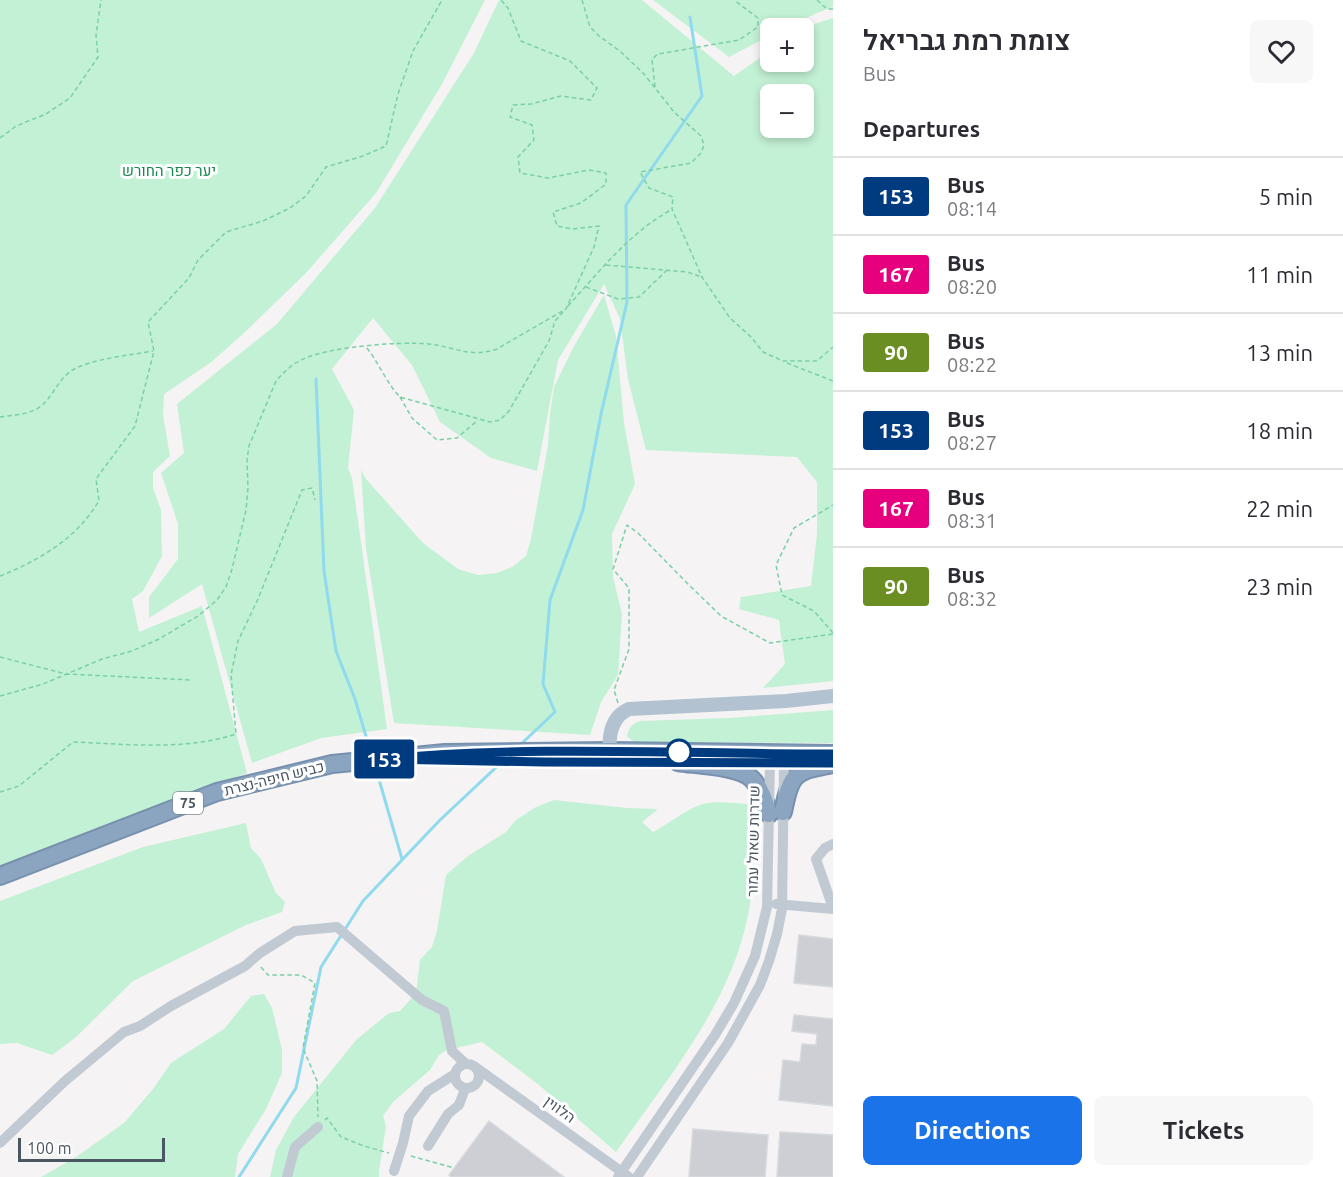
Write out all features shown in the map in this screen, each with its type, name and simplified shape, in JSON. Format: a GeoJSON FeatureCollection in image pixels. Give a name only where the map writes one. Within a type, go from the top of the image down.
{"type":"FeatureCollection","features":[{"type":"Feature","properties":{"kind":"highway","name":"כביש חיפה-נצרת"},"geometry":{"type":"LineString","coordinates":[[0,876],[217,792],[332,764],[445,753],[776,759],[833,763]]}},
{"type":"Feature","properties":{"kind":"highway","name":"כביש חיפה-נצרת"},"geometry":{"type":"LineString","coordinates":[[610,757],[678,762],[776,759],[833,754]]}},
{"type":"Feature","properties":{"kind":"highway"},"geometry":{"type":"LineString","coordinates":[[678,762],[742,772],[752,779],[776,813],[792,779],[798,773],[806,768],[833,763]]}},
{"type":"Feature","properties":{"kind":"main road"},"geometry":{"type":"LineString","coordinates":[[610,757],[611,730],[615,720],[620,713],[638,707],[786,701],[833,696]]}},
{"type":"Feature","properties":{"kind":"street","name":"שדרות שאול עמור"},"geometry":{"type":"LineString","coordinates":[[637,1177],[728,1043],[747,1010],[769,961],[782,905],[776,813],[776,759]]}},
{"type":"Feature","properties":{"kind":"street","name":"שדרות שאול עמור"},"geometry":{"type":"LineString","coordinates":[[623,1175],[715,1035],[746,979],[762,930],[767,904],[776,813]]}},
{"type":"Feature","properties":{"kind":"street"},"geometry":{"type":"LineString","coordinates":[[767,904],[833,908],[816,859],[825,848],[833,844]]}},
{"type":"Feature","properties":{"kind":"street","name":"הלווין"},"geometry":{"type":"LineString","coordinates":[[260,953],[295,932],[337,927],[422,1000],[444,1011],[452,1052],[623,1175]]}},
{"type":"Feature","properties":{"kind":"street"},"geometry":{"type":"LineString","coordinates":[[0,1143],[65,1081],[124,1032],[140,1026],[171,1006],[245,966],[260,953]]}},
{"type":"Feature","properties":{"kind":"street"},"geometry":{"type":"LineString","coordinates":[[394,1171],[409,1116],[428,1091],[455,1074],[459,1067],[470,1065],[479,1072],[479,1081],[474,1087],[465,1089],[458,1085],[455,1074]]}},
{"type":"Feature","properties":{"kind":"street"},"geometry":{"type":"LineString","coordinates":[[428,1146],[448,1114],[459,1105],[465,1089]]}},
{"type":"Feature","properties":{"kind":"street"},"geometry":{"type":"LineString","coordinates":[[287,1177],[295,1147],[318,1126]]}},
{"type":"Feature","properties":{"kind":"path"},"geometry":{"type":"LineString","coordinates":[[0,138],[16,126],[46,114],[70,98],[98,57],[96,35],[101,0]]}},
{"type":"Feature","properties":{"kind":"path"},"geometry":{"type":"LineString","coordinates":[[0,576],[25,566],[70,536],[99,501],[96,478],[135,426],[154,351],[148,322],[189,278],[198,261],[226,232],[263,221],[290,208],[306,196],[326,166],[363,156],[386,146],[398,94],[413,51],[442,0]]}},
{"type":"Feature","properties":{"kind":"path"},"geometry":{"type":"LineString","coordinates":[[0,696],[43,684],[102,659],[132,651],[159,639],[198,616],[217,600],[226,587],[232,569],[246,510],[249,446],[276,381],[301,360],[333,351],[415,343],[466,353],[487,353],[566,309],[594,247],[599,226],[572,229],[556,226],[553,212],[581,203],[606,184],[606,173],[588,170],[548,178],[520,172],[518,157],[534,140],[532,125],[510,117],[513,105],[531,104],[561,96],[591,100],[597,88],[570,61],[521,41],[508,8],[501,0]]}},
{"type":"Feature","properties":{"kind":"path"},"geometry":{"type":"LineString","coordinates":[[582,0],[590,27],[644,74],[674,112],[701,136],[704,145],[701,153],[691,163],[640,172],[649,188],[673,197],[672,209],[702,277],[730,318],[751,337],[763,352],[833,381]]}},
{"type":"Feature","properties":{"kind":"path"},"geometry":{"type":"LineString","coordinates":[[655,88],[652,60],[658,54],[738,40],[758,27],[758,18],[734,0]]}},
{"type":"Feature","properties":{"kind":"path"},"geometry":{"type":"LineString","coordinates":[[817,0],[827,9],[833,9]]}},
{"type":"Feature","properties":{"kind":"path"},"geometry":{"type":"LineString","coordinates":[[400,397],[490,422],[500,420],[508,411],[549,341],[555,321],[605,264],[651,221],[672,209]]}},
{"type":"Feature","properties":{"kind":"path"},"geometry":{"type":"LineString","coordinates":[[605,264],[687,272],[702,277]]}},
{"type":"Feature","properties":{"kind":"path"},"geometry":{"type":"LineString","coordinates":[[586,287],[618,299],[639,297],[666,270]]}},
{"type":"Feature","properties":{"kind":"path"},"geometry":{"type":"LineString","coordinates":[[366,347],[412,418],[437,440],[456,438],[478,419]]}},
{"type":"Feature","properties":{"kind":"path"},"geometry":{"type":"LineString","coordinates":[[783,362],[817,361],[833,347]]}},
{"type":"Feature","properties":{"kind":"path"},"geometry":{"type":"LineString","coordinates":[[0,417],[29,412],[41,406],[63,378],[73,370],[99,361],[154,351]]}},
{"type":"Feature","properties":{"kind":"path"},"geometry":{"type":"LineString","coordinates":[[0,792],[19,786],[73,742],[165,746],[212,742],[236,734],[231,675],[238,642],[302,490],[312,488],[315,500]]}},
{"type":"Feature","properties":{"kind":"path"},"geometry":{"type":"LineString","coordinates":[[833,505],[794,528],[776,565],[782,595],[814,611],[833,634]]}},
{"type":"Feature","properties":{"kind":"path"},"geometry":{"type":"LineString","coordinates":[[620,713],[614,690],[629,649],[628,588],[613,568],[627,525],[638,533],[721,616],[770,643],[833,634]]}},
{"type":"Feature","properties":{"kind":"path"},"geometry":{"type":"LineString","coordinates":[[0,657],[66,674],[192,680]]}},
{"type":"Feature","properties":{"kind":"path"},"geometry":{"type":"LineString","coordinates":[[260,953],[260,966],[268,975],[301,975],[315,983],[303,1048],[317,1081],[318,1126]]}},
{"type":"Feature","properties":{"kind":"path"},"geometry":{"type":"LineString","coordinates":[[318,1126],[327,1118],[341,1137],[364,1146],[454,1168]]}},
{"type":"Feature","properties":{"kind":"green space","name":"יער כפר החורש"},"geometry":{"type":"Polygon","coordinates":[[[0,0],[485,0],[442,84],[376,193],[306,273],[243,334],[210,363],[164,394],[163,415],[170,456],[153,472],[153,488],[161,510],[162,556],[143,591],[132,599],[139,632],[202,606],[247,773],[0,867],[0,0]]]}},
{"type":"Feature","properties":{"kind":"green space"},"geometry":{"type":"Polygon","coordinates":[[[499,0],[642,0],[734,76],[760,58],[760,72],[814,72],[814,24],[833,18],[833,681],[763,688],[785,664],[779,620],[739,609],[741,597],[811,586],[817,534],[817,482],[797,457],[646,450],[628,379],[620,319],[604,284],[558,360],[537,471],[491,458],[440,422],[412,365],[373,318],[332,369],[354,410],[348,468],[352,478],[387,729],[321,738],[252,763],[202,584],[149,618],[149,597],[178,559],[178,524],[161,473],[184,453],[177,404],[277,324],[375,208],[474,53],[499,0]]]}},
{"type":"Feature","properties":{"kind":"green space"},"geometry":{"type":"Polygon","coordinates":[[[653,0],[833,0],[833,7],[807,18],[760,18],[760,41],[729,57],[653,0]]]}},
{"type":"Feature","properties":{"kind":"green space"},"geometry":{"type":"Polygon","coordinates":[[[604,295],[616,336],[624,423],[635,484],[612,534],[613,577],[622,614],[618,675],[601,702],[590,735],[394,723],[366,549],[361,470],[366,479],[423,543],[458,569],[478,575],[497,573],[512,567],[526,556],[531,539],[548,445],[554,387],[574,346],[604,295]]]}},
{"type":"Feature","properties":{"kind":"green space"},"geometry":{"type":"Polygon","coordinates":[[[833,710],[833,743],[635,742],[627,737],[631,727],[640,721],[729,718],[833,710]]]}},
{"type":"Feature","properties":{"kind":"green space"},"geometry":{"type":"Polygon","coordinates":[[[554,800],[658,809],[642,822],[653,832],[701,804],[718,802],[751,804],[753,862],[751,896],[744,932],[733,967],[700,1032],[616,1152],[539,1085],[482,1042],[447,1050],[439,1055],[430,1070],[393,1102],[383,1116],[386,1126],[379,1177],[270,1177],[276,1150],[294,1117],[356,1040],[389,1013],[400,1011],[416,993],[420,960],[432,947],[437,931],[446,875],[468,856],[506,832],[516,820],[536,807],[554,800]]]}},
{"type":"Feature","properties":{"kind":"green space"},"geometry":{"type":"Polygon","coordinates":[[[246,823],[251,848],[261,859],[276,893],[285,902],[282,912],[246,925],[133,981],[75,1038],[52,1055],[17,1043],[0,1044],[0,901],[143,847],[246,823]]]}},
{"type":"Feature","properties":{"kind":"green space"},"geometry":{"type":"Polygon","coordinates":[[[264,994],[272,1008],[282,1050],[282,1073],[266,1109],[238,1154],[235,1177],[41,1177],[76,1157],[124,1123],[153,1089],[171,1063],[224,1029],[251,996],[264,994]]]}},
{"type":"Feature","properties":{"kind":"building"},"geometry":{"type":"Polygon","coordinates":[[[799,935],[833,939],[833,987],[794,983],[799,935]]]}},
{"type":"Feature","properties":{"kind":"building"},"geometry":{"type":"Polygon","coordinates":[[[794,1015],[833,1019],[833,1106],[779,1100],[783,1060],[800,1062],[802,1044],[816,1045],[817,1034],[792,1031],[794,1015]]]}},
{"type":"Feature","properties":{"kind":"building"},"geometry":{"type":"Polygon","coordinates":[[[489,1121],[564,1177],[451,1177],[449,1175],[489,1121]]]}},
{"type":"Feature","properties":{"kind":"building"},"geometry":{"type":"Polygon","coordinates":[[[693,1129],[768,1135],[765,1177],[689,1177],[693,1129]]]}},
{"type":"Feature","properties":{"kind":"building"},"geometry":{"type":"Polygon","coordinates":[[[780,1132],[833,1135],[833,1177],[777,1177],[780,1132]]]}},
{"type":"Feature","properties":{"kind":"waterway"},"geometry":{"type":"LineString","coordinates":[[520,745],[555,712],[543,684],[550,600],[583,510],[601,414],[627,302],[626,205],[702,96],[690,17]]}},
{"type":"Feature","properties":{"kind":"waterway"},"geometry":{"type":"LineString","coordinates":[[316,379],[324,571],[336,651],[355,699],[370,750]]}},
{"type":"Feature","properties":{"kind":"waterway"},"geometry":{"type":"LineString","coordinates":[[239,1177],[296,1088],[321,967],[363,901],[440,820],[505,759]]}},
{"type":"Feature","properties":{"kind":"waterway"},"geometry":{"type":"LineString","coordinates":[[376,769],[402,859]]}},
{"type":"Feature","properties":{"kind":"bus line","name":"153"},"geometry":{"type":"LineString","coordinates":[[833,754],[445,753],[384,759],[833,763]]}}]}
